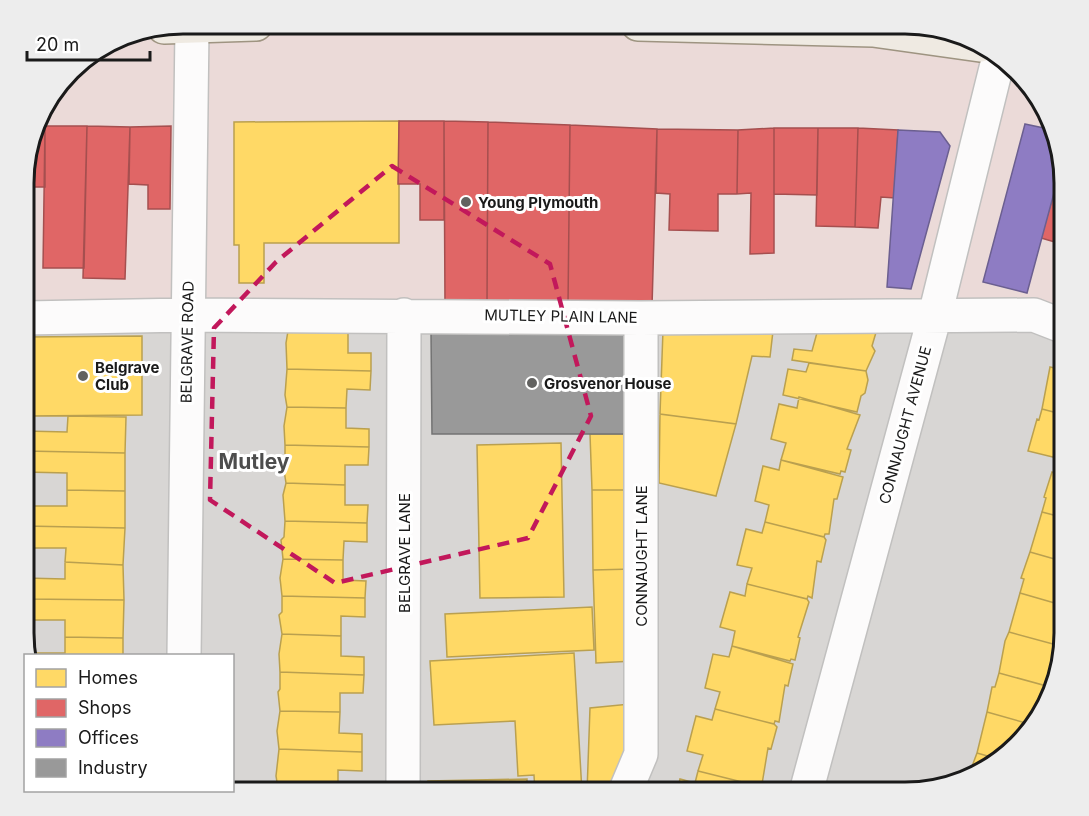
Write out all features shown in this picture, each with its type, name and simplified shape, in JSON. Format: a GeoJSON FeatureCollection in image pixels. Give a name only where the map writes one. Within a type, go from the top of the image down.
{"type":"FeatureCollection","features":[{"type":"Feature","properties":{"kind":"main road"},"geometry":{"type":"LineString","coordinates":[[909,35],[943,40]]}},
{"type":"Feature","properties":{"kind":"street","name":"BELGRAVE ROAD"},"geometry":{"type":"LineString","coordinates":[[178,35],[187,315],[184,654]]}},
{"type":"Feature","properties":{"kind":"street","name":"CONNAUGHT AVENUE"},"geometry":{"type":"LineString","coordinates":[[809,782],[935,315],[997,66]]}},
{"type":"Feature","properties":{"kind":"street","name":"MUTLEY PLAIN LANE"},"geometry":{"type":"LineString","coordinates":[[34,318],[187,315],[641,318],[1034,315],[1054,323]]}},
{"type":"Feature","properties":{"kind":"street","name":"BELGRAVE LANE"},"geometry":{"type":"LineString","coordinates":[[403,781],[404,315]]}},
{"type":"Feature","properties":{"kind":"street","name":"CONNAUGHT LANE"},"geometry":{"type":"LineString","coordinates":[[629,782],[641,753],[641,318]]}},
{"type":"Feature","properties":{"kind":"highlighted area"},"geometry":{"type":"Polygon","coordinates":[[[392,166],[550,264],[591,416],[528,538],[335,583],[210,500],[214,328],[276,262],[392,166]]]}},
{"type":"Feature","properties":{"kind":"shaded area"},"geometry":{"type":"Polygon","coordinates":[[[174,35],[925,36],[962,46],[996,65],[1024,93],[1047,136],[1054,174],[1054,327],[34,318],[34,184],[37,155],[42,136],[55,109],[72,85],[85,72],[118,50],[155,37],[174,35]]]}},
{"type":"Feature","properties":{"kind":"shaded area"},"geometry":{"type":"Polygon","coordinates":[[[165,36],[1035,112],[1047,136],[1054,174],[1054,642],[1047,680],[1034,707],[1017,731],[996,751],[962,770],[934,779],[905,782],[234,781],[234,654],[36,654],[34,184],[37,155],[42,136],[55,109],[72,85],[85,72],[118,50],[136,42],[165,36]]]}},
{"type":"Feature","properties":{"kind":"building: Homes"},"geometry":{"type":"Polygon","coordinates":[[[399,121],[399,243],[264,243],[264,283],[239,283],[239,245],[234,245],[234,122],[399,121]]]}},
{"type":"Feature","properties":{"kind":"building: Homes"},"geometry":{"type":"Polygon","coordinates":[[[818,329],[877,329],[872,346],[875,351],[866,371],[792,360],[794,349],[812,351],[818,329]]]}},
{"type":"Feature","properties":{"kind":"building: Homes"},"geometry":{"type":"Polygon","coordinates":[[[663,330],[773,331],[770,357],[752,356],[736,424],[660,414],[663,330]]]}},
{"type":"Feature","properties":{"kind":"building: Homes"},"geometry":{"type":"Polygon","coordinates":[[[288,331],[348,333],[348,353],[371,353],[371,371],[287,369],[288,331]]]}},
{"type":"Feature","properties":{"kind":"building: Homes","name":"Belgrave Club"},"geometry":{"type":"Polygon","coordinates":[[[142,336],[142,415],[35,416],[34,337],[142,336]]]}},
{"type":"Feature","properties":{"kind":"building: Homes"},"geometry":{"type":"Polygon","coordinates":[[[809,363],[866,371],[868,380],[857,412],[783,395],[788,369],[806,372],[809,363]]]}},
{"type":"Feature","properties":{"kind":"building: Homes"},"geometry":{"type":"Polygon","coordinates":[[[1050,367],[1054,368],[1054,412],[1042,409],[1050,367]]]}},
{"type":"Feature","properties":{"kind":"building: Homes"},"geometry":{"type":"Polygon","coordinates":[[[287,369],[371,371],[370,390],[347,389],[346,408],[287,407],[285,395],[287,369]]]}},
{"type":"Feature","properties":{"kind":"building: Homes"},"geometry":{"type":"Polygon","coordinates":[[[799,397],[860,415],[847,449],[851,450],[845,472],[841,471],[840,474],[781,460],[786,443],[771,439],[779,404],[797,408],[799,397]]]}},
{"type":"Feature","properties":{"kind":"building: Homes"},"geometry":{"type":"Polygon","coordinates":[[[287,407],[346,408],[346,428],[369,429],[369,447],[285,445],[284,426],[287,407]]]}},
{"type":"Feature","properties":{"kind":"building: Homes"},"geometry":{"type":"Polygon","coordinates":[[[1042,409],[1054,412],[1054,457],[1028,451],[1037,419],[1039,420],[1042,409]]]}},
{"type":"Feature","properties":{"kind":"building: Homes"},"geometry":{"type":"Polygon","coordinates":[[[660,414],[736,424],[716,496],[659,483],[660,414]]]}},
{"type":"Feature","properties":{"kind":"building: Homes"},"geometry":{"type":"Polygon","coordinates":[[[68,416],[126,417],[125,453],[35,451],[35,431],[67,432],[68,416]]]}},
{"type":"Feature","properties":{"kind":"building: Homes"},"geometry":{"type":"Polygon","coordinates":[[[590,434],[632,434],[632,490],[592,490],[590,434]]]}},
{"type":"Feature","properties":{"kind":"building: Homes"},"geometry":{"type":"Polygon","coordinates":[[[561,443],[564,597],[480,598],[477,445],[561,443]]]}},
{"type":"Feature","properties":{"kind":"building: Homes"},"geometry":{"type":"Polygon","coordinates":[[[285,445],[369,447],[368,465],[345,465],[345,485],[286,483],[283,464],[285,445]]]}},
{"type":"Feature","properties":{"kind":"building: Homes"},"geometry":{"type":"Polygon","coordinates":[[[35,451],[125,453],[125,491],[67,490],[67,473],[35,472],[35,451]]]}},
{"type":"Feature","properties":{"kind":"building: Homes"},"geometry":{"type":"Polygon","coordinates":[[[781,460],[843,477],[837,499],[834,499],[829,534],[825,534],[824,537],[765,522],[769,505],[755,501],[763,466],[779,470],[781,460]]]}},
{"type":"Feature","properties":{"kind":"building: Homes"},"geometry":{"type":"Polygon","coordinates":[[[1052,472],[1054,473],[1054,515],[1042,512],[1046,498],[1044,497],[1052,472]]]}},
{"type":"Feature","properties":{"kind":"building: Homes"},"geometry":{"type":"Polygon","coordinates":[[[286,483],[345,485],[345,505],[368,505],[367,523],[285,521],[283,495],[286,483]]]}},
{"type":"Feature","properties":{"kind":"building: Homes"},"geometry":{"type":"Polygon","coordinates":[[[67,490],[125,491],[125,528],[35,526],[35,506],[67,506],[67,490]]]}},
{"type":"Feature","properties":{"kind":"building: Homes"},"geometry":{"type":"Polygon","coordinates":[[[592,490],[632,490],[633,569],[593,570],[592,490]]]}},
{"type":"Feature","properties":{"kind":"building: Homes"},"geometry":{"type":"Polygon","coordinates":[[[1042,512],[1054,515],[1054,559],[1030,552],[1042,512]]]}},
{"type":"Feature","properties":{"kind":"building: Homes"},"geometry":{"type":"Polygon","coordinates":[[[285,521],[367,523],[367,542],[344,541],[343,560],[283,559],[281,540],[284,537],[285,521]]]}},
{"type":"Feature","properties":{"kind":"building: Homes"},"geometry":{"type":"Polygon","coordinates":[[[765,522],[824,537],[826,540],[821,562],[817,561],[812,598],[808,596],[807,599],[747,584],[752,568],[737,565],[746,529],[762,533],[765,522]]]}},
{"type":"Feature","properties":{"kind":"building: Homes"},"geometry":{"type":"Polygon","coordinates":[[[35,526],[125,528],[123,565],[65,562],[66,548],[35,548],[35,526]]]}},
{"type":"Feature","properties":{"kind":"building: Homes"},"geometry":{"type":"Polygon","coordinates":[[[1030,552],[1054,559],[1054,603],[1020,593],[1024,579],[1021,578],[1030,552]]]}},
{"type":"Feature","properties":{"kind":"building: Homes"},"geometry":{"type":"Polygon","coordinates":[[[283,559],[343,560],[343,580],[366,581],[365,598],[282,596],[280,578],[283,559]]]}},
{"type":"Feature","properties":{"kind":"building: Homes"},"geometry":{"type":"Polygon","coordinates":[[[65,562],[123,565],[124,600],[35,599],[35,578],[65,579],[65,562]]]}},
{"type":"Feature","properties":{"kind":"building: Homes"},"geometry":{"type":"Polygon","coordinates":[[[633,569],[634,661],[596,663],[593,570],[633,569]]]}},
{"type":"Feature","properties":{"kind":"building: Homes"},"geometry":{"type":"Polygon","coordinates":[[[747,584],[807,599],[809,602],[798,637],[800,638],[795,660],[790,661],[732,646],[735,631],[720,627],[730,592],[745,596],[747,584]]]}},
{"type":"Feature","properties":{"kind":"building: Homes"},"geometry":{"type":"Polygon","coordinates":[[[1020,593],[1054,603],[1054,644],[1009,632],[1020,593]]]}},
{"type":"Feature","properties":{"kind":"building: Homes"},"geometry":{"type":"Polygon","coordinates":[[[282,596],[365,598],[365,617],[341,616],[341,636],[282,634],[279,615],[282,612],[282,596]]]}},
{"type":"Feature","properties":{"kind":"building: Homes"},"geometry":{"type":"Polygon","coordinates":[[[35,599],[124,600],[123,638],[65,637],[65,620],[35,620],[35,599]]]}},
{"type":"Feature","properties":{"kind":"building: Homes"},"geometry":{"type":"Polygon","coordinates":[[[592,607],[594,650],[447,657],[445,614],[592,607]]]}},
{"type":"Feature","properties":{"kind":"building: Homes"},"geometry":{"type":"Polygon","coordinates":[[[1009,632],[1054,644],[1052,661],[1045,685],[999,673],[1009,632]]]}},
{"type":"Feature","properties":{"kind":"building: Homes"},"geometry":{"type":"Polygon","coordinates":[[[282,634],[341,636],[341,656],[364,657],[364,675],[280,672],[279,654],[282,634]]]}},
{"type":"Feature","properties":{"kind":"building: Homes"},"geometry":{"type":"Polygon","coordinates":[[[65,637],[123,638],[123,654],[36,653],[65,653],[65,637]]]}},
{"type":"Feature","properties":{"kind":"building: Homes"},"geometry":{"type":"Polygon","coordinates":[[[732,646],[793,664],[788,686],[785,685],[779,722],[775,721],[774,724],[715,709],[720,692],[705,688],[713,654],[729,657],[732,646]]]}},
{"type":"Feature","properties":{"kind":"building: Homes"},"geometry":{"type":"Polygon","coordinates":[[[574,653],[581,782],[534,781],[534,775],[518,776],[515,721],[434,725],[430,661],[574,653]]]}},
{"type":"Feature","properties":{"kind":"building: Homes"},"geometry":{"type":"Polygon","coordinates":[[[280,672],[364,675],[363,693],[340,693],[340,712],[280,711],[278,692],[280,672]]]}},
{"type":"Feature","properties":{"kind":"building: Homes"},"geometry":{"type":"Polygon","coordinates":[[[999,673],[1045,685],[1024,722],[987,712],[992,687],[995,687],[999,673]]]}},
{"type":"Feature","properties":{"kind":"building: Homes"},"geometry":{"type":"Polygon","coordinates":[[[630,704],[631,754],[619,782],[587,782],[590,708],[630,704]]]}},
{"type":"Feature","properties":{"kind":"building: Homes"},"geometry":{"type":"Polygon","coordinates":[[[715,709],[774,724],[777,727],[771,749],[768,748],[762,782],[741,782],[698,771],[703,755],[687,751],[696,716],[712,720],[715,709]]]}},
{"type":"Feature","properties":{"kind":"building: Homes"},"geometry":{"type":"Polygon","coordinates":[[[280,711],[340,712],[339,733],[362,734],[362,752],[279,749],[277,731],[280,711]]]}},
{"type":"Feature","properties":{"kind":"building: Homes"},"geometry":{"type":"Polygon","coordinates":[[[987,712],[1024,722],[996,751],[988,756],[977,753],[987,712]]]}},
{"type":"Feature","properties":{"kind":"building: Homes"},"geometry":{"type":"Polygon","coordinates":[[[279,749],[362,752],[362,771],[338,770],[338,781],[277,781],[279,749]]]}},
{"type":"Feature","properties":{"kind":"building: Homes"},"geometry":{"type":"Polygon","coordinates":[[[977,753],[988,756],[980,761],[973,765],[977,753]]]}},
{"type":"Feature","properties":{"kind":"building: Homes"},"geometry":{"type":"Polygon","coordinates":[[[698,771],[741,782],[695,782],[698,771]]]}},
{"type":"Feature","properties":{"kind":"building: Homes"},"geometry":{"type":"Polygon","coordinates":[[[527,779],[527,781],[428,781],[527,779]]]}},
{"type":"Feature","properties":{"kind":"building: Shops"},"geometry":{"type":"Polygon","coordinates":[[[399,121],[444,121],[444,220],[420,220],[420,184],[398,184],[399,121]]]}},
{"type":"Feature","properties":{"kind":"building: Shops","name":"Young Plymouth"},"geometry":{"type":"Polygon","coordinates":[[[444,121],[488,122],[487,304],[445,304],[444,121]]]}},
{"type":"Feature","properties":{"kind":"building: Shops"},"geometry":{"type":"Polygon","coordinates":[[[488,122],[570,125],[568,306],[487,304],[488,122]]]}},
{"type":"Feature","properties":{"kind":"building: Shops"},"geometry":{"type":"Polygon","coordinates":[[[570,125],[657,129],[652,307],[568,306],[570,125]]]}},
{"type":"Feature","properties":{"kind":"building: Shops"},"geometry":{"type":"Polygon","coordinates":[[[46,126],[87,126],[84,268],[43,268],[45,129],[46,126]]]}},
{"type":"Feature","properties":{"kind":"building: Shops"},"geometry":{"type":"Polygon","coordinates":[[[87,126],[130,127],[125,279],[83,278],[87,126]]]}},
{"type":"Feature","properties":{"kind":"building: Shops"},"geometry":{"type":"Polygon","coordinates":[[[171,126],[170,209],[148,209],[148,185],[129,184],[130,127],[171,126]]]}},
{"type":"Feature","properties":{"kind":"building: Shops"},"geometry":{"type":"Polygon","coordinates":[[[774,128],[774,253],[750,254],[751,193],[737,194],[738,130],[774,128]]]}},
{"type":"Feature","properties":{"kind":"building: Shops"},"geometry":{"type":"Polygon","coordinates":[[[774,128],[818,128],[817,195],[774,194],[774,128]]]}},
{"type":"Feature","properties":{"kind":"building: Shops"},"geometry":{"type":"Polygon","coordinates":[[[818,128],[858,128],[855,227],[816,226],[818,128]]]}},
{"type":"Feature","properties":{"kind":"building: Shops"},"geometry":{"type":"Polygon","coordinates":[[[858,128],[898,130],[895,198],[881,197],[878,228],[855,227],[858,128]]]}},
{"type":"Feature","properties":{"kind":"building: Shops"},"geometry":{"type":"Polygon","coordinates":[[[45,129],[45,187],[34,187],[34,184],[37,155],[45,129]]]}},
{"type":"Feature","properties":{"kind":"building: Shops"},"geometry":{"type":"Polygon","coordinates":[[[657,129],[738,130],[737,194],[718,194],[718,231],[669,230],[670,194],[656,193],[657,129]]]}},
{"type":"Feature","properties":{"kind":"building: Shops"},"geometry":{"type":"Polygon","coordinates":[[[1054,192],[1054,242],[1041,238],[1054,192]]]}},
{"type":"Feature","properties":{"kind":"building: Offices"},"geometry":{"type":"Polygon","coordinates":[[[1025,124],[1043,128],[1052,155],[1054,193],[1027,293],[983,282],[1025,124]]]}},
{"type":"Feature","properties":{"kind":"building: Offices"},"geometry":{"type":"Polygon","coordinates":[[[898,130],[940,132],[950,146],[911,289],[887,287],[898,130]]]}},
{"type":"Feature","properties":{"kind":"building: Industry","name":"Grosvenor House"},"geometry":{"type":"Polygon","coordinates":[[[632,332],[632,434],[432,434],[431,333],[632,332]]]}},
{"type":"Feature","properties":{"kind":"place","name":"Young Plymouth"},"geometry":{"type":"Point","coordinates":[466,202]}},
{"type":"Feature","properties":{"kind":"place","name":"Belgrave Club"},"geometry":{"type":"Point","coordinates":[83,376]}},
{"type":"Feature","properties":{"kind":"place","name":"Grosvenor House"},"geometry":{"type":"Point","coordinates":[532,383]}},
{"type":"Feature","properties":{"kind":"district","name":"Mutley"},"geometry":{"type":"Point","coordinates":[254,461]}}]}
